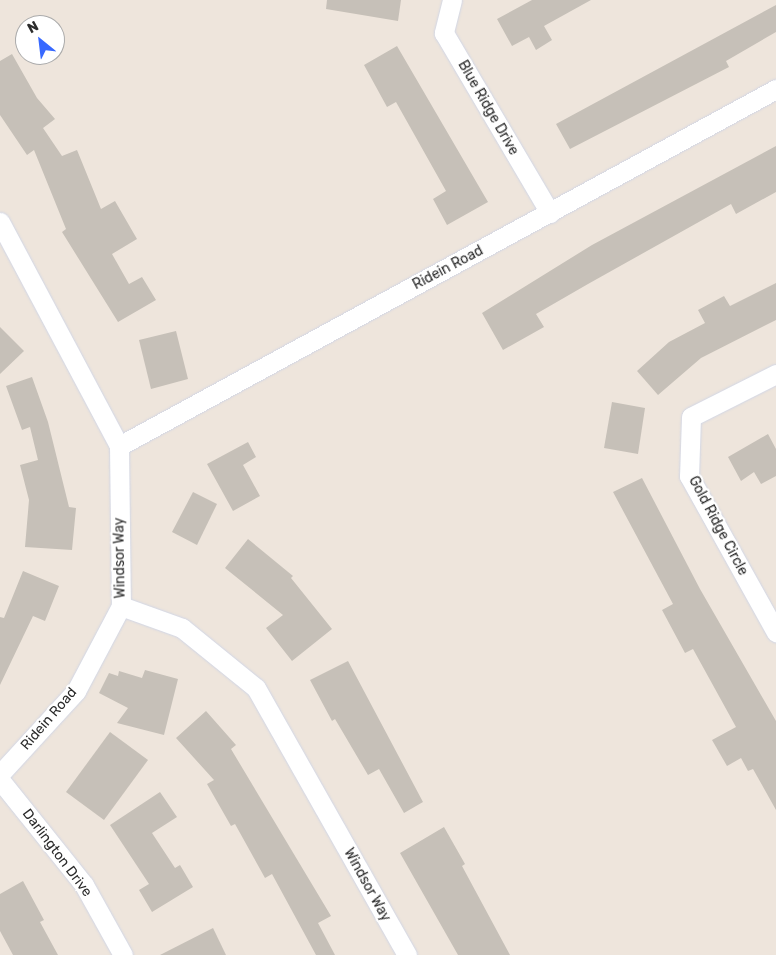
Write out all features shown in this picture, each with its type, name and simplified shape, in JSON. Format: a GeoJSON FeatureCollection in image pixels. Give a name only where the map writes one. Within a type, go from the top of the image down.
{"type":"FeatureCollection","features":[{"type":"Feature","properties":{"kind":"street","name":"Blue Ridge Drive"},"geometry":{"type":"LineString","coordinates":[[452,0],[444,33],[550,213]]}},
{"type":"Feature","properties":{"kind":"street","name":"Ridein Road"},"geometry":{"type":"LineString","coordinates":[[119,446],[776,89]]}},
{"type":"Feature","properties":{"kind":"street","name":"Windsor Way"},"geometry":{"type":"LineString","coordinates":[[0,222],[119,446],[121,606],[182,628],[256,688],[407,955]]}},
{"type":"Feature","properties":{"kind":"street","name":"Gold Ridge Circle"},"geometry":{"type":"LineString","coordinates":[[776,374],[692,417],[689,476],[776,632]]}},
{"type":"Feature","properties":{"kind":"street","name":"Ridein Road"},"geometry":{"type":"LineString","coordinates":[[0,774],[76,691],[121,606]]}},
{"type":"Feature","properties":{"kind":"street","name":"Darlington Drive"},"geometry":{"type":"LineString","coordinates":[[0,780],[84,885],[124,955]]}},
{"type":"Feature","properties":{"kind":"building"},"geometry":{"type":"Polygon","coordinates":[[[327,0],[401,0],[398,21],[326,9],[327,0]]]}},
{"type":"Feature","properties":{"kind":"building"},"geometry":{"type":"Polygon","coordinates":[[[532,0],[591,0],[544,26],[552,40],[536,50],[529,37],[512,46],[497,19],[532,0]]]}},
{"type":"Feature","properties":{"kind":"building"},"geometry":{"type":"Polygon","coordinates":[[[776,5],[776,32],[726,61],[729,67],[570,149],[556,124],[776,5]]]}},
{"type":"Feature","properties":{"kind":"building"},"geometry":{"type":"Polygon","coordinates":[[[397,46],[488,202],[447,225],[433,199],[446,191],[396,102],[387,107],[364,65],[397,46]]]}},
{"type":"Feature","properties":{"kind":"building"},"geometry":{"type":"Polygon","coordinates":[[[12,54],[15,59],[15,65],[18,65],[37,98],[55,119],[43,128],[62,156],[77,150],[101,209],[115,201],[137,239],[112,254],[129,284],[142,277],[156,300],[118,322],[62,232],[66,229],[34,150],[27,155],[0,115],[0,61],[12,54]]]}},
{"type":"Feature","properties":{"kind":"building"},"geometry":{"type":"Polygon","coordinates":[[[776,146],[776,192],[736,214],[731,204],[536,314],[544,327],[503,350],[482,313],[592,245],[776,146]]]}},
{"type":"Feature","properties":{"kind":"building"},"geometry":{"type":"Polygon","coordinates":[[[776,283],[776,320],[701,358],[658,395],[637,371],[669,342],[705,323],[698,310],[724,296],[730,306],[776,283]]]}},
{"type":"Feature","properties":{"kind":"building"},"geometry":{"type":"Polygon","coordinates":[[[0,327],[24,351],[0,374],[0,327]]]}},
{"type":"Feature","properties":{"kind":"building"},"geometry":{"type":"Polygon","coordinates":[[[176,331],[188,379],[151,389],[139,340],[176,331]]]}},
{"type":"Feature","properties":{"kind":"building"},"geometry":{"type":"Polygon","coordinates":[[[32,377],[48,422],[69,507],[76,508],[72,550],[25,547],[29,500],[20,465],[38,460],[30,427],[22,430],[6,386],[32,377]]]}},
{"type":"Feature","properties":{"kind":"building"},"geometry":{"type":"Polygon","coordinates":[[[612,402],[645,408],[638,454],[604,448],[612,402]]]}},
{"type":"Feature","properties":{"kind":"building"},"geometry":{"type":"Polygon","coordinates":[[[768,434],[776,449],[776,476],[761,484],[754,472],[741,481],[728,457],[768,434]]]}},
{"type":"Feature","properties":{"kind":"building"},"geometry":{"type":"Polygon","coordinates":[[[248,442],[256,457],[243,465],[260,496],[233,511],[207,464],[248,442]]]}},
{"type":"Feature","properties":{"kind":"building"},"geometry":{"type":"Polygon","coordinates":[[[642,478],[700,589],[776,721],[776,810],[753,769],[748,771],[741,758],[727,766],[712,740],[736,727],[693,649],[685,653],[662,610],[673,604],[613,492],[642,478]]]}},
{"type":"Feature","properties":{"kind":"building"},"geometry":{"type":"Polygon","coordinates":[[[193,492],[217,504],[197,545],[172,532],[193,492]]]}},
{"type":"Feature","properties":{"kind":"building"},"geometry":{"type":"Polygon","coordinates":[[[248,539],[293,576],[291,578],[332,629],[292,661],[266,628],[283,615],[225,568],[248,539]]]}},
{"type":"Feature","properties":{"kind":"building"},"geometry":{"type":"Polygon","coordinates":[[[23,571],[59,586],[45,621],[33,616],[0,685],[0,617],[4,618],[23,571]]]}},
{"type":"Feature","properties":{"kind":"building"},"geometry":{"type":"Polygon","coordinates":[[[348,661],[423,802],[404,813],[379,769],[368,775],[335,719],[332,721],[310,680],[348,661]]]}},
{"type":"Feature","properties":{"kind":"building"},"geometry":{"type":"Polygon","coordinates":[[[145,670],[178,679],[164,735],[117,723],[128,708],[99,693],[109,673],[118,676],[119,671],[142,678],[145,670]]]}},
{"type":"Feature","properties":{"kind":"building"},"geometry":{"type":"Polygon","coordinates":[[[206,711],[236,745],[231,749],[331,916],[318,923],[335,955],[316,955],[272,874],[265,878],[235,824],[231,826],[207,784],[214,780],[176,738],[206,711]]]}},
{"type":"Feature","properties":{"kind":"building"},"geometry":{"type":"Polygon","coordinates":[[[110,732],[148,760],[104,820],[66,792],[110,732]]]}},
{"type":"Feature","properties":{"kind":"building"},"geometry":{"type":"Polygon","coordinates":[[[160,792],[177,817],[152,833],[175,868],[180,865],[193,887],[152,912],[139,890],[149,884],[110,825],[160,792]]]}},
{"type":"Feature","properties":{"kind":"building"},"geometry":{"type":"Polygon","coordinates":[[[444,827],[465,864],[462,866],[510,955],[458,955],[400,853],[444,827]]]}},
{"type":"Feature","properties":{"kind":"building"},"geometry":{"type":"Polygon","coordinates":[[[23,881],[44,920],[40,922],[58,955],[13,955],[0,931],[0,894],[23,881]]]}},
{"type":"Feature","properties":{"kind":"building"},"geometry":{"type":"Polygon","coordinates":[[[213,928],[226,955],[160,955],[213,928]]]}}]}
